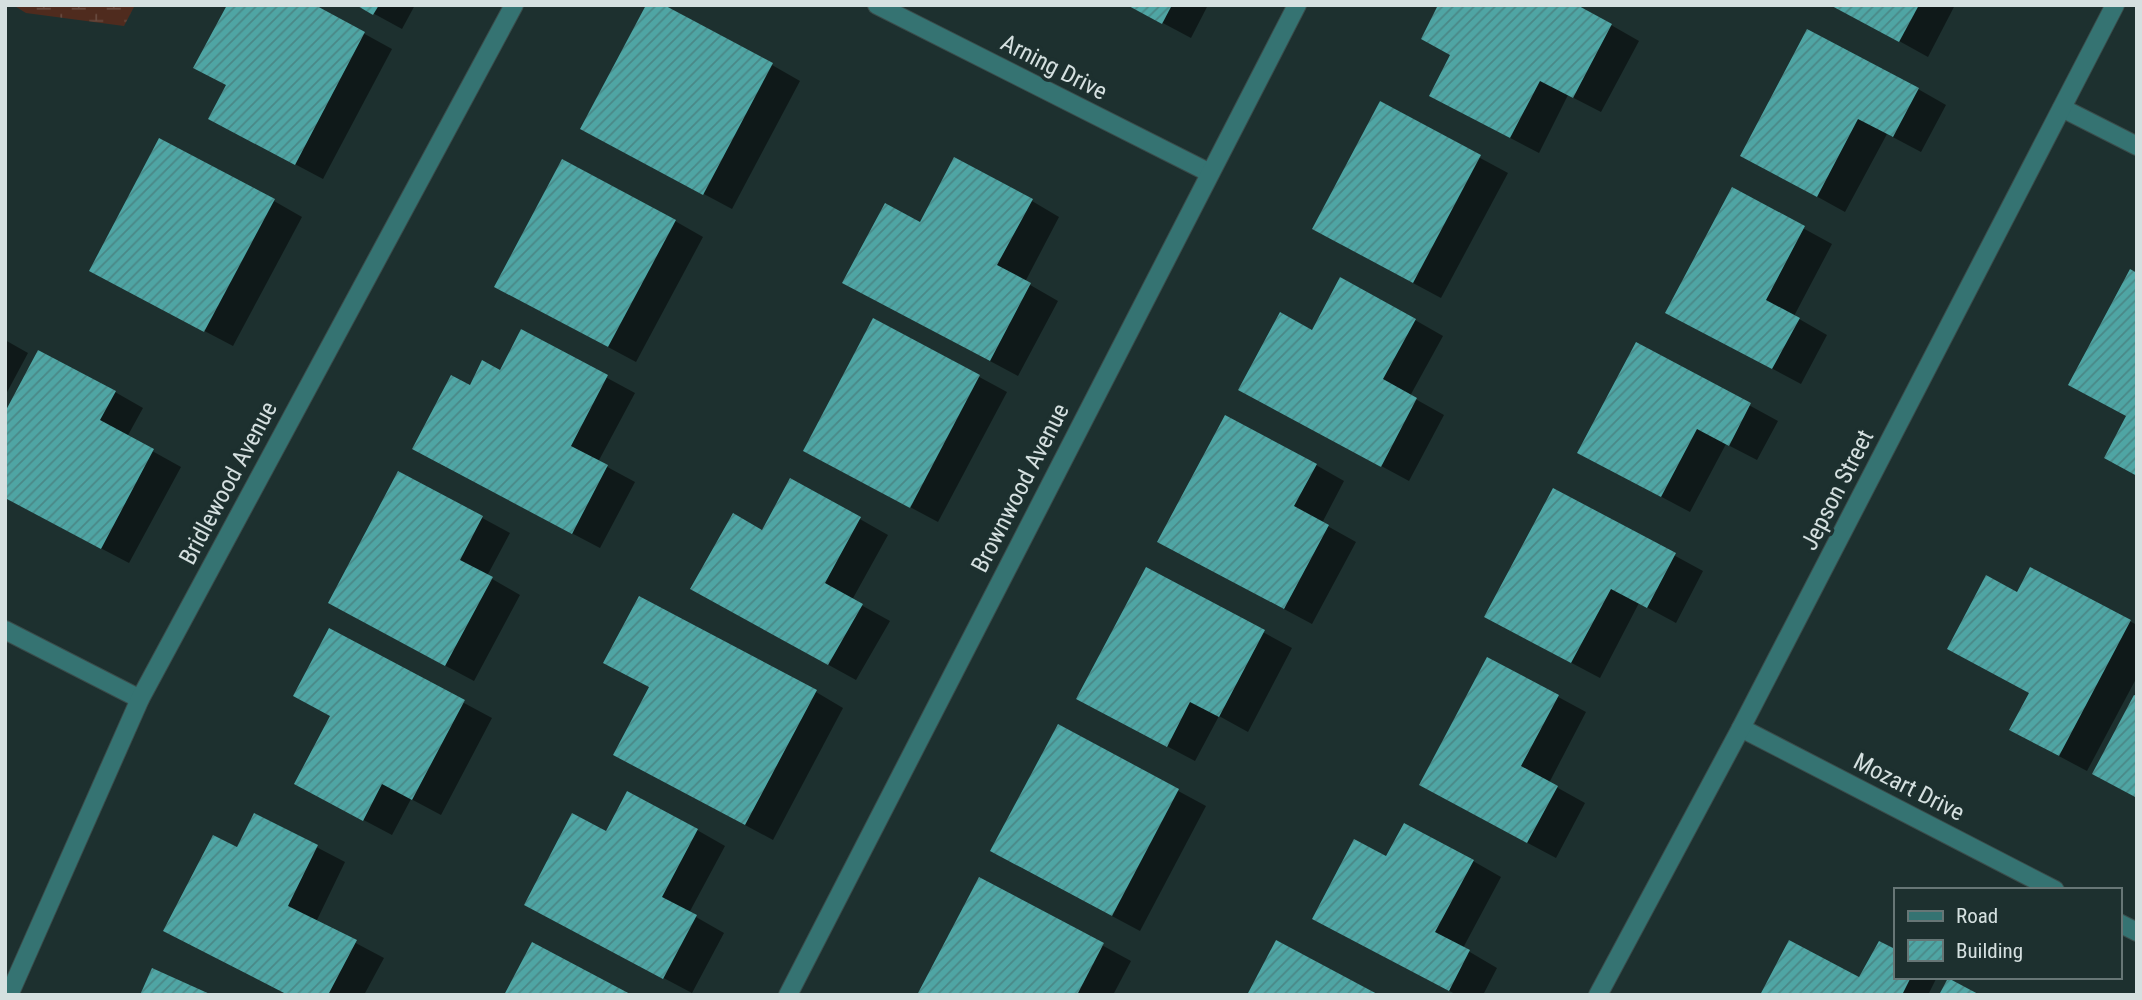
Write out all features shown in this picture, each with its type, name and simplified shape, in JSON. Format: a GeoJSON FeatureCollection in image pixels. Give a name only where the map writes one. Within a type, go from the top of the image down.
{"type":"FeatureCollection","features":[{"type":"Feature","properties":{"kind":"street","name":"Bridlewood Avenue"},"geometry":{"type":"LineString","coordinates":[[9,995],[140,699],[514,5]]}},
{"type":"Feature","properties":{"kind":"street","name":"Arning Drive"},"geometry":{"type":"LineString","coordinates":[[877,5],[1210,173]]}},
{"type":"Feature","properties":{"kind":"street","name":"Brownwood Avenue"},"geometry":{"type":"LineString","coordinates":[[788,995],[1297,5]]}},
{"type":"Feature","properties":{"kind":"street","name":"Jepson Street"},"geometry":{"type":"LineString","coordinates":[[1598,995],[1741,728],[2115,5]]}},
{"type":"Feature","properties":{"kind":"street"},"geometry":{"type":"LineString","coordinates":[[2062,108],[2137,146]]}},
{"type":"Feature","properties":{"kind":"street"},"geometry":{"type":"LineString","coordinates":[[5,630],[140,699]]}},
{"type":"Feature","properties":{"kind":"street","name":"Mozart Drive"},"geometry":{"type":"LineString","coordinates":[[1741,728],[2051,888]]}},
{"type":"Feature","properties":{"kind":"street"},"geometry":{"type":"LineString","coordinates":[[2121,924],[2137,932]]}},
{"type":"Feature","properties":{"kind":"green space"},"geometry":{"type":"Polygon","coordinates":[[[13,5],[135,5],[124,26],[26,13],[13,5]]]}},
{"type":"Feature","properties":{"kind":"building"},"geometry":{"type":"Polygon","coordinates":[[[227,5],[315,5],[365,32],[295,165],[208,119],[226,85],[193,68],[227,5]]]}},
{"type":"Feature","properties":{"kind":"building"},"geometry":{"type":"Polygon","coordinates":[[[356,5],[379,5],[373,15],[356,5]]]}},
{"type":"Feature","properties":{"kind":"building"},"geometry":{"type":"Polygon","coordinates":[[[646,5],[664,5],[773,63],[703,195],[580,129],[646,5]]]}},
{"type":"Feature","properties":{"kind":"building"},"geometry":{"type":"Polygon","coordinates":[[[1127,5],[1172,5],[1162,24],[1127,5]]]}},
{"type":"Feature","properties":{"kind":"building"},"geometry":{"type":"Polygon","coordinates":[[[1438,5],[1577,5],[1612,24],[1573,98],[1540,81],[1510,138],[1429,96],[1450,55],[1421,39],[1438,5]]]}},
{"type":"Feature","properties":{"kind":"building"},"geometry":{"type":"Polygon","coordinates":[[[1830,5],[1919,5],[1899,42],[1830,5]]]}},
{"type":"Feature","properties":{"kind":"building"},"geometry":{"type":"Polygon","coordinates":[[[1807,29],[1919,88],[1893,137],[1858,119],[1817,197],[1740,156],[1807,29]]]}},
{"type":"Feature","properties":{"kind":"building"},"geometry":{"type":"Polygon","coordinates":[[[1380,101],[1481,155],[1413,283],[1312,229],[1380,101]]]}},
{"type":"Feature","properties":{"kind":"building"},"geometry":{"type":"Polygon","coordinates":[[[159,138],[275,199],[204,332],[89,271],[159,138]]]}},
{"type":"Feature","properties":{"kind":"building"},"geometry":{"type":"Polygon","coordinates":[[[954,157],[1033,199],[997,265],[1031,283],[990,361],[842,283],[885,203],[920,222],[954,157]]]}},
{"type":"Feature","properties":{"kind":"building"},"geometry":{"type":"Polygon","coordinates":[[[562,159],[676,220],[608,347],[494,287],[562,159]]]}},
{"type":"Feature","properties":{"kind":"building"},"geometry":{"type":"Polygon","coordinates":[[[1732,187],[1805,226],[1766,300],[1800,318],[1772,369],[1665,313],[1732,187]]]}},
{"type":"Feature","properties":{"kind":"building"},"geometry":{"type":"Polygon","coordinates":[[[2130,269],[2137,273],[2137,476],[2104,458],[2126,416],[2068,385],[2130,269]]]}},
{"type":"Feature","properties":{"kind":"building"},"geometry":{"type":"Polygon","coordinates":[[[1340,277],[1416,319],[1383,379],[1417,398],[1381,467],[1238,390],[1280,312],[1312,330],[1340,277]]]}},
{"type":"Feature","properties":{"kind":"building"},"geometry":{"type":"Polygon","coordinates":[[[873,318],[980,375],[910,508],[803,451],[873,318]]]}},
{"type":"Feature","properties":{"kind":"building"},"geometry":{"type":"Polygon","coordinates":[[[521,329],[608,375],[571,446],[608,465],[572,534],[412,449],[451,375],[470,385],[482,360],[500,370],[521,329]]]}},
{"type":"Feature","properties":{"kind":"building"},"geometry":{"type":"Polygon","coordinates":[[[1636,342],[1751,403],[1729,446],[1697,429],[1661,497],[1577,453],[1636,342]]]}},
{"type":"Feature","properties":{"kind":"building"},"geometry":{"type":"Polygon","coordinates":[[[38,350],[116,391],[100,420],[154,449],[101,549],[5,498],[5,412],[38,350]]]}},
{"type":"Feature","properties":{"kind":"building"},"geometry":{"type":"Polygon","coordinates":[[[1225,415],[1317,464],[1294,506],[1329,525],[1284,609],[1157,542],[1225,415]]]}},
{"type":"Feature","properties":{"kind":"building"},"geometry":{"type":"Polygon","coordinates":[[[398,471],[483,516],[460,560],[493,577],[445,666],[328,603],[398,471]]]}},
{"type":"Feature","properties":{"kind":"building"},"geometry":{"type":"Polygon","coordinates":[[[790,478],[861,517],[825,583],[863,604],[828,665],[690,589],[733,513],[762,530],[790,478]]]}},
{"type":"Feature","properties":{"kind":"building"},"geometry":{"type":"Polygon","coordinates":[[[1553,488],[1676,553],[1647,608],[1611,589],[1571,663],[1484,617],[1553,488]]]}},
{"type":"Feature","properties":{"kind":"building"},"geometry":{"type":"Polygon","coordinates":[[[1146,567],[1265,630],[1219,717],[1190,702],[1167,747],[1076,699],[1146,567]]]}},
{"type":"Feature","properties":{"kind":"building"},"geometry":{"type":"Polygon","coordinates":[[[2030,567],[2131,620],[2059,756],[2009,730],[2029,693],[1947,649],[1986,575],[2017,592],[2030,567]]]}},
{"type":"Feature","properties":{"kind":"building"},"geometry":{"type":"Polygon","coordinates":[[[639,596],[817,690],[745,825],[613,755],[649,687],[603,663],[639,596]]]}},
{"type":"Feature","properties":{"kind":"building"},"geometry":{"type":"Polygon","coordinates":[[[329,628],[465,700],[412,800],[382,784],[363,821],[294,784],[330,716],[293,696],[329,628]]]}},
{"type":"Feature","properties":{"kind":"building"},"geometry":{"type":"Polygon","coordinates":[[[1487,657],[1559,695],[1521,766],[1558,786],[1527,843],[1419,785],[1487,657]]]}},
{"type":"Feature","properties":{"kind":"building"},"geometry":{"type":"Polygon","coordinates":[[[2134,695],[2137,696],[2137,798],[2092,774],[2134,695]]]}},
{"type":"Feature","properties":{"kind":"building"},"geometry":{"type":"Polygon","coordinates":[[[1058,724],[1179,789],[1112,916],[990,851],[1058,724]]]}},
{"type":"Feature","properties":{"kind":"building"},"geometry":{"type":"Polygon","coordinates":[[[627,791],[698,829],[662,897],[697,915],[663,979],[524,905],[572,813],[606,831],[627,791]]]}},
{"type":"Feature","properties":{"kind":"building"},"geometry":{"type":"Polygon","coordinates":[[[254,813],[318,845],[288,906],[357,940],[328,995],[288,995],[163,931],[213,835],[237,847],[254,813]]]}},
{"type":"Feature","properties":{"kind":"building"},"geometry":{"type":"Polygon","coordinates":[[[1404,823],[1474,860],[1435,932],[1470,950],[1449,991],[1312,919],[1354,839],[1386,856],[1404,823]]]}},
{"type":"Feature","properties":{"kind":"building"},"geometry":{"type":"Polygon","coordinates":[[[979,877],[1104,943],[1077,995],[917,995],[979,877]]]}},
{"type":"Feature","properties":{"kind":"building"},"geometry":{"type":"Polygon","coordinates":[[[1276,940],[1379,995],[1247,995],[1276,940]]]}},
{"type":"Feature","properties":{"kind":"building"},"geometry":{"type":"Polygon","coordinates":[[[1789,940],[1859,977],[1879,941],[1894,948],[1894,979],[1910,979],[1902,995],[1760,995],[1789,940]]]}},
{"type":"Feature","properties":{"kind":"building"},"geometry":{"type":"Polygon","coordinates":[[[532,942],[632,995],[504,995],[532,942]]]}},
{"type":"Feature","properties":{"kind":"building"},"geometry":{"type":"Polygon","coordinates":[[[152,968],[212,995],[140,995],[152,968]]]}},
{"type":"Feature","properties":{"kind":"building"},"geometry":{"type":"Polygon","coordinates":[[[1950,979],[1980,995],[1939,995],[1950,979]]]}}]}
